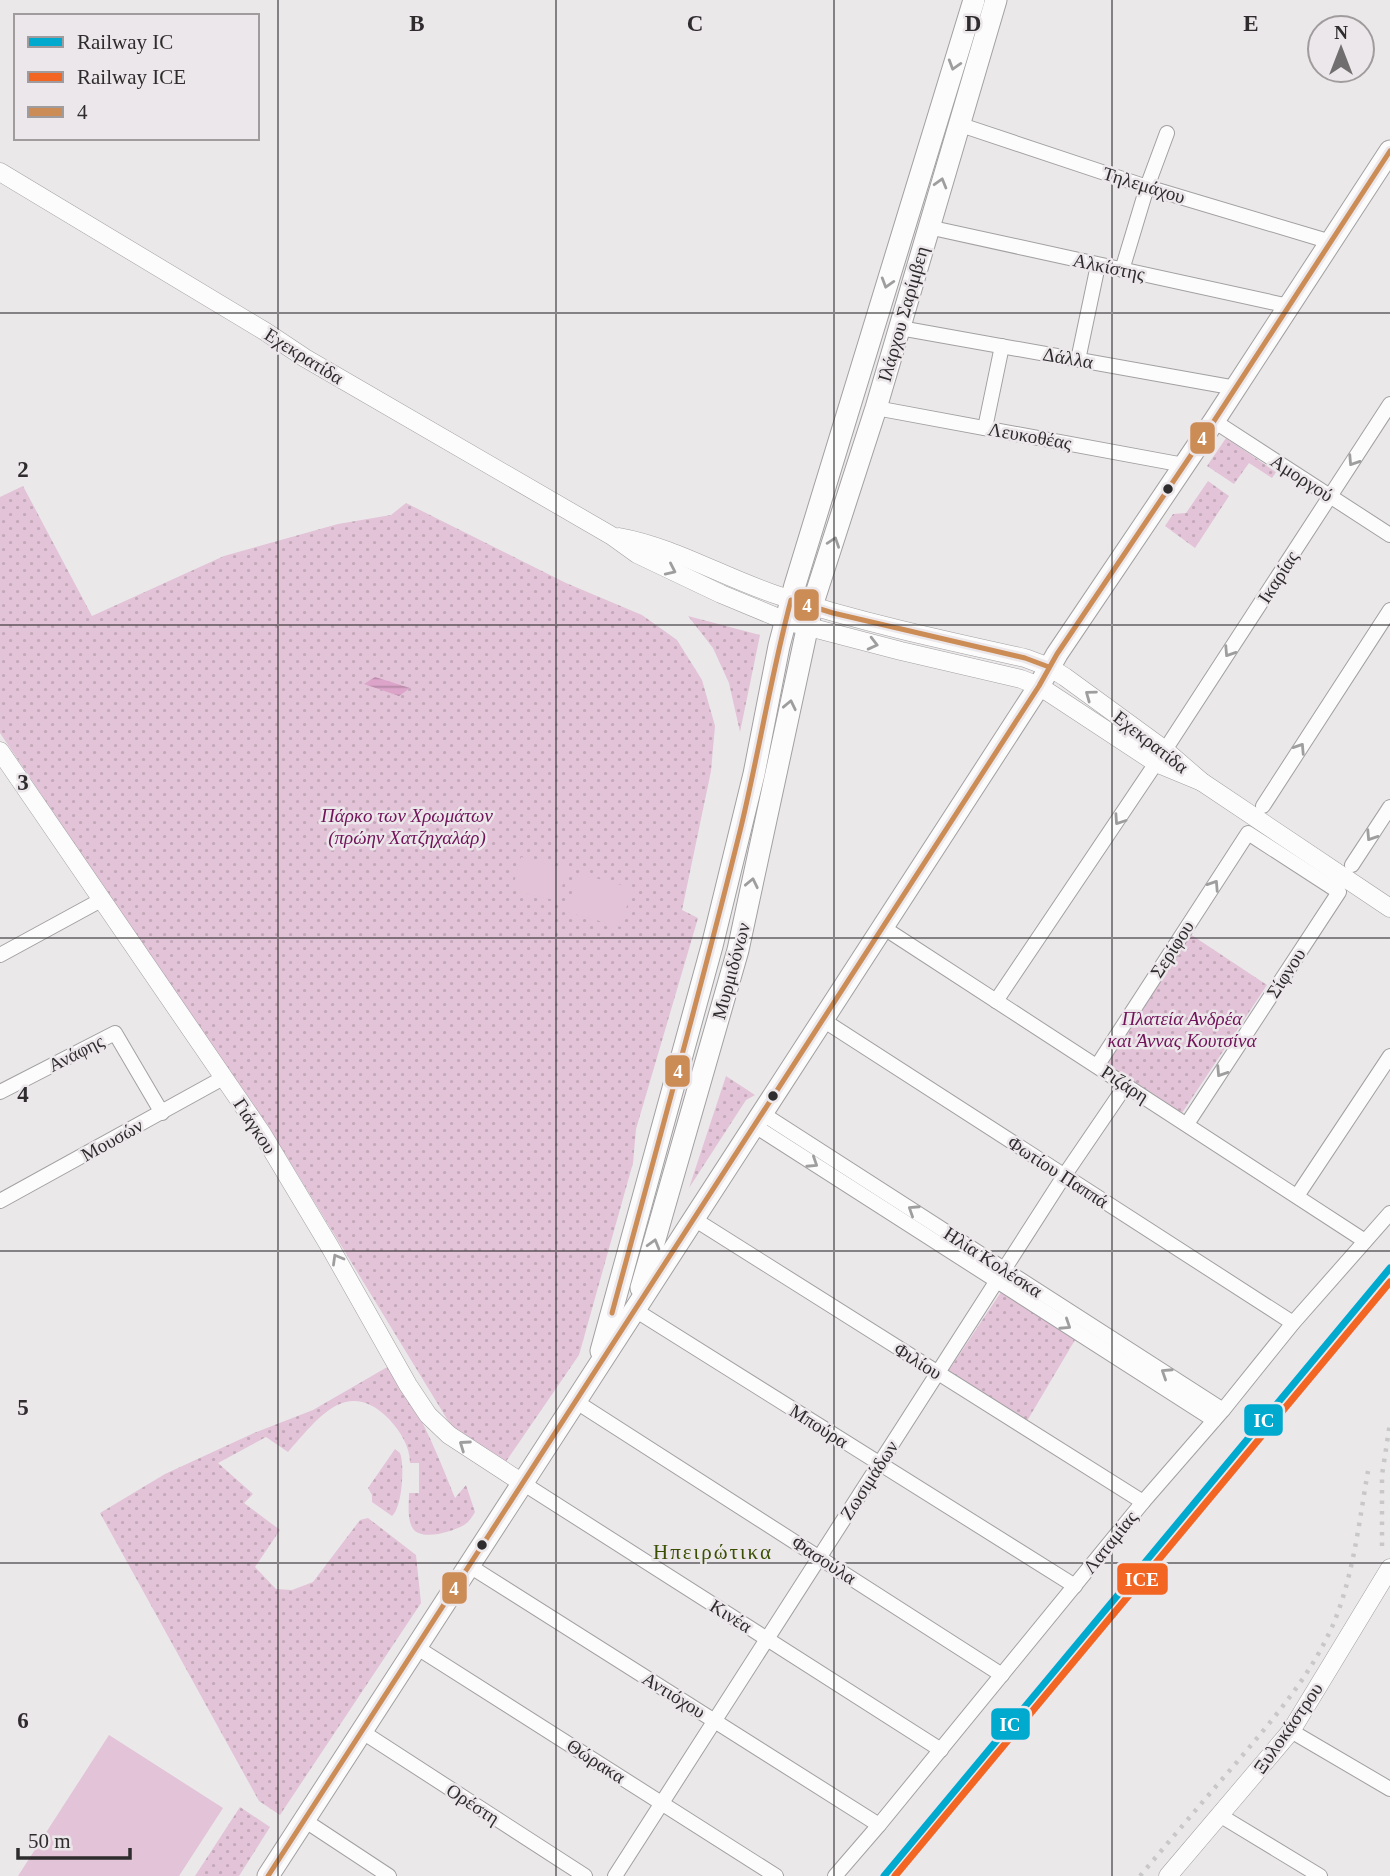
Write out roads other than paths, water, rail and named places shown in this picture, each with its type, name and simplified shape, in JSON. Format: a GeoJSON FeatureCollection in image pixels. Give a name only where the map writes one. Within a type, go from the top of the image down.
{"type":"FeatureCollection","features":[{"type":"Feature","properties":{"kind":"main road","name":"Ιλάρχου Σαρίμβεη"},"geometry":{"type":"LineString","coordinates":[[789,610],[974,0]]}},
{"type":"Feature","properties":{"kind":"main road","name":"Ιλάρχου Σαρίμβεη"},"geometry":{"type":"LineString","coordinates":[[810,617],[876,408],[996,0]]}},
{"type":"Feature","properties":{"kind":"main road"},"geometry":{"type":"LineString","coordinates":[[268,1876],[884,928],[1039,687],[1049,667],[1236,388],[1390,151]]}},
{"type":"Feature","properties":{"kind":"main road","name":"Μυρμιδόνων"},"geometry":{"type":"LineString","coordinates":[[596,1370],[712,946],[754,774],[779,646],[789,610]]}},
{"type":"Feature","properties":{"kind":"main road","name":"Μυρμιδόνων"},"geometry":{"type":"LineString","coordinates":[[635,1310],[738,950],[810,617]]}},
{"type":"Feature","properties":{"kind":"street","name":"Τηλεμάχου"},"geometry":{"type":"LineString","coordinates":[[958,124],[1147,187],[1331,242]]}},
{"type":"Feature","properties":{"kind":"street"},"geometry":{"type":"LineString","coordinates":[[1122,270],[1147,187],[1167,133]]}},
{"type":"Feature","properties":{"kind":"street","name":"Εχεκρατίδα"},"geometry":{"type":"LineString","coordinates":[[0,172],[244,318],[305,358],[612,536],[637,554],[721,594],[789,610],[1021,679],[1039,687],[1202,782],[1390,908]]}},
{"type":"Feature","properties":{"kind":"street","name":"Αλκίστης"},"geometry":{"type":"LineString","coordinates":[[928,227],[1289,306]]}},
{"type":"Feature","properties":{"kind":"street"},"geometry":{"type":"LineString","coordinates":[[1078,360],[1098,265]]}},
{"type":"Feature","properties":{"kind":"street","name":"Δάλλα"},"geometry":{"type":"LineString","coordinates":[[900,328],[1236,388]]}},
{"type":"Feature","properties":{"kind":"street"},"geometry":{"type":"LineString","coordinates":[[985,428],[1002,346]]}},
{"type":"Feature","properties":{"kind":"street","name":"Ικαρίας"},"geometry":{"type":"LineString","coordinates":[[996,1001],[1161,757],[1390,404]]}},
{"type":"Feature","properties":{"kind":"street","name":"Λευκοθέας"},"geometry":{"type":"LineString","coordinates":[[876,408],[1184,465]]}},
{"type":"Feature","properties":{"kind":"street","name":"Αμοργού"},"geometry":{"type":"LineString","coordinates":[[1214,421],[1390,535]]}},
{"type":"Feature","properties":{"kind":"street"},"geometry":{"type":"LineString","coordinates":[[1263,806],[1390,610]]}},
{"type":"Feature","properties":{"kind":"street","name":"Εχεκρατίδα"},"geometry":{"type":"LineString","coordinates":[[810,617],[1025,659],[1049,667],[1161,757]]}},
{"type":"Feature","properties":{"kind":"street","name":"Γιάγκου"},"geometry":{"type":"LineString","coordinates":[[0,751],[268,1144],[428,1415],[449,1434],[522,1482]]}},
{"type":"Feature","properties":{"kind":"street"},"geometry":{"type":"LineString","coordinates":[[1352,865],[1390,807]]}},
{"type":"Feature","properties":{"kind":"street","name":"Σίφνου"},"geometry":{"type":"LineString","coordinates":[[1187,1125],[1339,892],[1248,833]]}},
{"type":"Feature","properties":{"kind":"street","name":"Σερίφου"},"geometry":{"type":"LineString","coordinates":[[1097,1066],[1248,833]]}},
{"type":"Feature","properties":{"kind":"street"},"geometry":{"type":"LineString","coordinates":[[0,955],[101,900]]}},
{"type":"Feature","properties":{"kind":"street","name":"Ριζάρη"},"geometry":{"type":"LineString","coordinates":[[884,928],[1365,1241]]}},
{"type":"Feature","properties":{"kind":"street","name":"Φωτίου Παππά"},"geometry":{"type":"LineString","coordinates":[[823,1020],[1293,1323]]}},
{"type":"Feature","properties":{"kind":"street","name":"Ανάφης"},"geometry":{"type":"LineString","coordinates":[[0,1092],[115,1034],[162,1113]]}},
{"type":"Feature","properties":{"kind":"street"},"geometry":{"type":"LineString","coordinates":[[1297,1196],[1390,1056]]}},
{"type":"Feature","properties":{"kind":"street","name":"Μουσών"},"geometry":{"type":"LineString","coordinates":[[0,1201],[223,1079]]}},
{"type":"Feature","properties":{"kind":"street","name":"Ζωσιμάδων"},"geometry":{"type":"LineString","coordinates":[[615,1876],[1064,1176],[1126,1085]]}},
{"type":"Feature","properties":{"kind":"street","name":"Ηλία Κολέσκα"},"geometry":{"type":"LineString","coordinates":[[759,1120],[1219,1415]]}},
{"type":"Feature","properties":{"kind":"street","name":"Λαταμίας"},"geometry":{"type":"LineString","coordinates":[[835,1876],[1143,1502],[1219,1415],[1293,1323],[1390,1213]]}},
{"type":"Feature","properties":{"kind":"street","name":"Φιλίου"},"geometry":{"type":"LineString","coordinates":[[694,1219],[1143,1502]]}},
{"type":"Feature","properties":{"kind":"street","name":"Μπούρα"},"geometry":{"type":"LineString","coordinates":[[635,1310],[1075,1586]]}},
{"type":"Feature","properties":{"kind":"street","name":"Φασούλα"},"geometry":{"type":"LineString","coordinates":[[575,1401],[1002,1675]]}},
{"type":"Feature","properties":{"kind":"street","name":"Κινέα"},"geometry":{"type":"LineString","coordinates":[[522,1482],[941,1749]]}},
{"type":"Feature","properties":{"kind":"street","name":"Αντιόχου"},"geometry":{"type":"LineString","coordinates":[[468,1565],[879,1825]]}},
{"type":"Feature","properties":{"kind":"street","name":"Ξυλοκάστρου"},"geometry":{"type":"LineString","coordinates":[[1168,1876],[1291,1731],[1390,1568]]}},
{"type":"Feature","properties":{"kind":"street","name":"Θώρακα"},"geometry":{"type":"LineString","coordinates":[[416,1647],[776,1876]]}},
{"type":"Feature","properties":{"kind":"street","name":"Ορέστη"},"geometry":{"type":"LineString","coordinates":[[361,1731],[585,1876]]}},
{"type":"Feature","properties":{"kind":"street"},"geometry":{"type":"LineString","coordinates":[[1291,1731],[1390,1789]]}},
{"type":"Feature","properties":{"kind":"street"},"geometry":{"type":"LineString","coordinates":[[1221,1816],[1320,1876]]}},
{"type":"Feature","properties":{"kind":"street"},"geometry":{"type":"LineString","coordinates":[[304,1820],[389,1876]]}},
{"type":"Feature","properties":{"kind":"railway"},"geometry":{"type":"LineString","coordinates":[[1382,1546],[1382,1475],[1390,1423]]}},
{"type":"Feature","properties":{"kind":"railway"},"geometry":{"type":"LineString","coordinates":[[1140,1876],[1277,1714],[1313,1664],[1332,1627],[1345,1590],[1368,1471]]}},
{"type":"Feature","properties":{"kind":"rail line","name":"IC"},"geometry":{"type":"LineString","coordinates":[[884,1876],[1390,1268]]}},
{"type":"Feature","properties":{"kind":"rail line","name":"ICE"},"geometry":{"type":"LineString","coordinates":[[895,1876],[1390,1282]]}},
{"type":"Feature","properties":{"kind":"district","name":"Ηπειρώτικα"},"geometry":{"type":"Point","coordinates":[713,1552]}},
{"type":"Feature","properties":{"kind":"park label","name":"Πάρκο των Χρωμάτων (πρώην Χατζηχαλάρ)"},"geometry":{"type":"Point","coordinates":[407,826]}},
{"type":"Feature","properties":{"kind":"park label","name":"Πλατεία Ανδρέα και Άννας Κουτσίνα"},"geometry":{"type":"Point","coordinates":[1182,1029]}}]}
